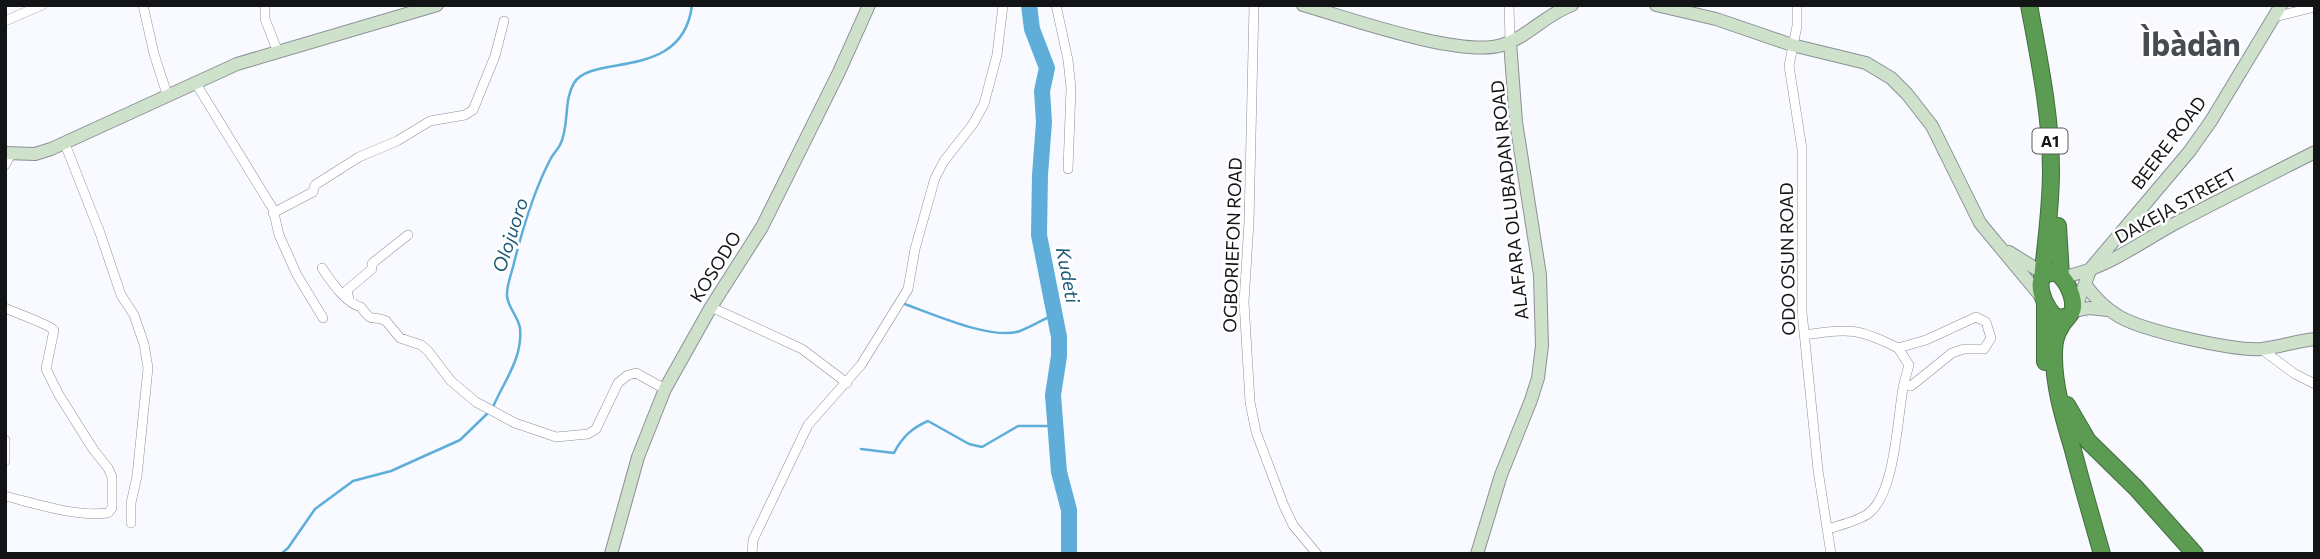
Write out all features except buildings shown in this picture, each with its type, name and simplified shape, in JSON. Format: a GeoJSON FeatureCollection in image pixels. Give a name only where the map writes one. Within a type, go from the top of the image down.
{"type":"FeatureCollection","features":[{"type":"Feature","properties":{"kind":"highway","name":"A1"},"geometry":{"type":"LineString","coordinates":[[2029,5],[2048,100]]}},
{"type":"Feature","properties":{"kind":"highway","name":"A1"},"geometry":{"type":"LineString","coordinates":[[2037,5],[2048,100],[2051,276]]}},
{"type":"Feature","properties":{"kind":"highway"},"geometry":{"type":"LineString","coordinates":[[2071,312],[2058,318],[2053,316],[2044,300],[2040,288],[2051,276],[2072,299],[2071,312],[2054,345],[2052,376],[2058,432],[2093,554]]}},
{"type":"Feature","properties":{"kind":"highway"},"geometry":{"type":"LineString","coordinates":[[2044,300],[2043,344],[2102,554]]}},
{"type":"Feature","properties":{"kind":"highway"},"geometry":{"type":"LineString","coordinates":[[2052,376],[2088,441],[2136,488],[2195,554]]}},
{"type":"Feature","properties":{"kind":"main road"},"geometry":{"type":"LineString","coordinates":[[7,158],[35,154],[65,144],[167,94],[237,64],[437,5]]}},
{"type":"Feature","properties":{"kind":"main road","name":"KOSODO"},"geometry":{"type":"LineString","coordinates":[[611,554],[638,457],[665,389],[711,307],[762,227],[869,5]]}},
{"type":"Feature","properties":{"kind":"main road"},"geometry":{"type":"LineString","coordinates":[[1303,5],[1453,46],[1489,48],[1510,42],[1572,5]]}},
{"type":"Feature","properties":{"kind":"main road"},"geometry":{"type":"LineString","coordinates":[[1656,5],[1737,25],[1792,45],[1866,62],[1891,78],[1932,126],[1980,223],[2044,300]]}},
{"type":"Feature","properties":{"kind":"main road","name":"BEERE ROAD"},"geometry":{"type":"LineString","coordinates":[[2091,268],[2189,152],[2211,121],[2277,11]]}},
{"type":"Feature","properties":{"kind":"main road","name":"ALAFARA OLUBADAN ROAD"},"geometry":{"type":"LineString","coordinates":[[1477,554],[1502,475],[1538,378],[1542,346],[1540,275],[1516,122],[1510,42]]}},
{"type":"Feature","properties":{"kind":"main road","name":"DAKEJA STREET"},"geometry":{"type":"LineString","coordinates":[[2091,268],[2123,256],[2171,225],[2315,152]]}},
{"type":"Feature","properties":{"kind":"main road"},"geometry":{"type":"LineString","coordinates":[[2000,247],[2051,276],[2091,268]]}},
{"type":"Feature","properties":{"kind":"main road"},"geometry":{"type":"LineString","coordinates":[[2071,312],[2091,268]]}},
{"type":"Feature","properties":{"kind":"main road"},"geometry":{"type":"LineString","coordinates":[[2085,284],[2108,310],[2149,329],[2214,343],[2260,349],[2315,339]]}},
{"type":"Feature","properties":{"kind":"main road"},"geometry":{"type":"LineString","coordinates":[[2071,312],[2089,308],[2108,310]]}},
{"type":"Feature","properties":{"kind":"street"},"geometry":{"type":"LineString","coordinates":[[5,21],[25,10],[42,5]]}},
{"type":"Feature","properties":{"kind":"street"},"geometry":{"type":"LineString","coordinates":[[143,5],[154,54],[167,94]]}},
{"type":"Feature","properties":{"kind":"street"},"geometry":{"type":"LineString","coordinates":[[265,5],[265,19],[278,52]]}},
{"type":"Feature","properties":{"kind":"street"},"geometry":{"type":"LineString","coordinates":[[752,554],[753,540],[808,425],[847,383],[873,348],[908,289],[917,238],[935,178],[985,104],[1000,35],[1003,5]]}},
{"type":"Feature","properties":{"kind":"street"},"geometry":{"type":"LineString","coordinates":[[1056,5],[1071,88],[1068,169]]}},
{"type":"Feature","properties":{"kind":"street","name":"OGBORIEFON ROAD"},"geometry":{"type":"LineString","coordinates":[[1254,5],[1249,222],[1244,302],[1250,402],[1256,432],[1284,506],[1293,524],[1318,554]]}},
{"type":"Feature","properties":{"kind":"street"},"geometry":{"type":"LineString","coordinates":[[1509,5],[1510,42]]}},
{"type":"Feature","properties":{"kind":"street","name":"ODO OSUN ROAD"},"geometry":{"type":"LineString","coordinates":[[1797,5],[1797,26],[1789,66],[1802,149],[1804,335],[1818,470],[1832,554]]}},
{"type":"Feature","properties":{"kind":"street"},"geometry":{"type":"LineString","coordinates":[[2277,11],[2315,7]]}},
{"type":"Feature","properties":{"kind":"street"},"geometry":{"type":"LineString","coordinates":[[272,213],[313,192],[315,186],[359,157],[397,141],[430,121],[466,115],[473,110],[495,56],[505,21]]}},
{"type":"Feature","properties":{"kind":"street"},"geometry":{"type":"LineString","coordinates":[[195,82],[273,209],[279,235],[297,275],[323,318]]}},
{"type":"Feature","properties":{"kind":"street"},"geometry":{"type":"LineString","coordinates":[[65,144],[121,295],[134,315],[144,344],[148,368],[137,476],[131,503],[131,523]]}},
{"type":"Feature","properties":{"kind":"street"},"geometry":{"type":"LineString","coordinates":[[349,300],[347,290],[372,269],[375,261],[408,235]]}},
{"type":"Feature","properties":{"kind":"street"},"geometry":{"type":"LineString","coordinates":[[322,268],[334,285],[372,319],[386,321],[400,338],[421,345],[451,381],[476,402],[515,423],[556,437],[588,434],[596,429],[618,383],[628,375],[636,373],[665,389]]}},
{"type":"Feature","properties":{"kind":"street"},"geometry":{"type":"LineString","coordinates":[[711,307],[802,349],[847,383]]}},
{"type":"Feature","properties":{"kind":"street"},"geometry":{"type":"LineString","coordinates":[[5,308],[51,326],[54,330],[46,369],[59,395],[108,468],[112,477],[112,508],[108,513],[96,514],[5,496]]}},
{"type":"Feature","properties":{"kind":"street"},"geometry":{"type":"LineString","coordinates":[[1898,348],[1926,340],[1976,317],[1986,322],[1991,338],[1984,349],[1964,349],[1952,353],[1911,386],[1904,383]]}},
{"type":"Feature","properties":{"kind":"street"},"geometry":{"type":"LineString","coordinates":[[1804,335],[1856,330],[1867,333],[1898,348],[1909,365],[1885,489],[1869,513],[1828,529]]}},
{"type":"Feature","properties":{"kind":"street"},"geometry":{"type":"LineString","coordinates":[[2260,349],[2295,374],[2315,384]]}},
{"type":"Feature","properties":{"kind":"street"},"geometry":{"type":"LineString","coordinates":[[5,440],[5,461]]}},
{"type":"Feature","properties":{"kind":"waterway","name":"Olojuoro"},"geometry":{"type":"LineString","coordinates":[[493,407],[519,349],[520,328],[507,298],[507,290],[534,196],[563,137],[569,97],[574,83],[584,74],[655,56],[672,45],[685,29],[692,5]]}},
{"type":"Feature","properties":{"kind":"waterway","name":"Kudeti"},"geometry":{"type":"LineString","coordinates":[[1029,5],[1032,29],[1047,68],[1042,91],[1044,122],[1039,235],[1059,337],[1053,395],[1059,472],[1069,510],[1069,554]]}},
{"type":"Feature","properties":{"kind":"waterway"},"geometry":{"type":"LineString","coordinates":[[902,303],[961,324],[994,332],[1020,331],[1055,314]]}},
{"type":"Feature","properties":{"kind":"waterway","name":"Olojuoro"},"geometry":{"type":"LineString","coordinates":[[281,554],[315,509],[353,481],[391,471],[460,440],[489,412]]}},
{"type":"Feature","properties":{"kind":"waterway"},"geometry":{"type":"LineString","coordinates":[[861,449],[894,453],[908,434],[928,421],[969,444],[982,447],[1018,426],[1056,426]]}},
{"type":"Feature","properties":{"kind":"district","name":"Ìbàdàn"},"geometry":{"type":"Point","coordinates":[2191,45]}}]}
